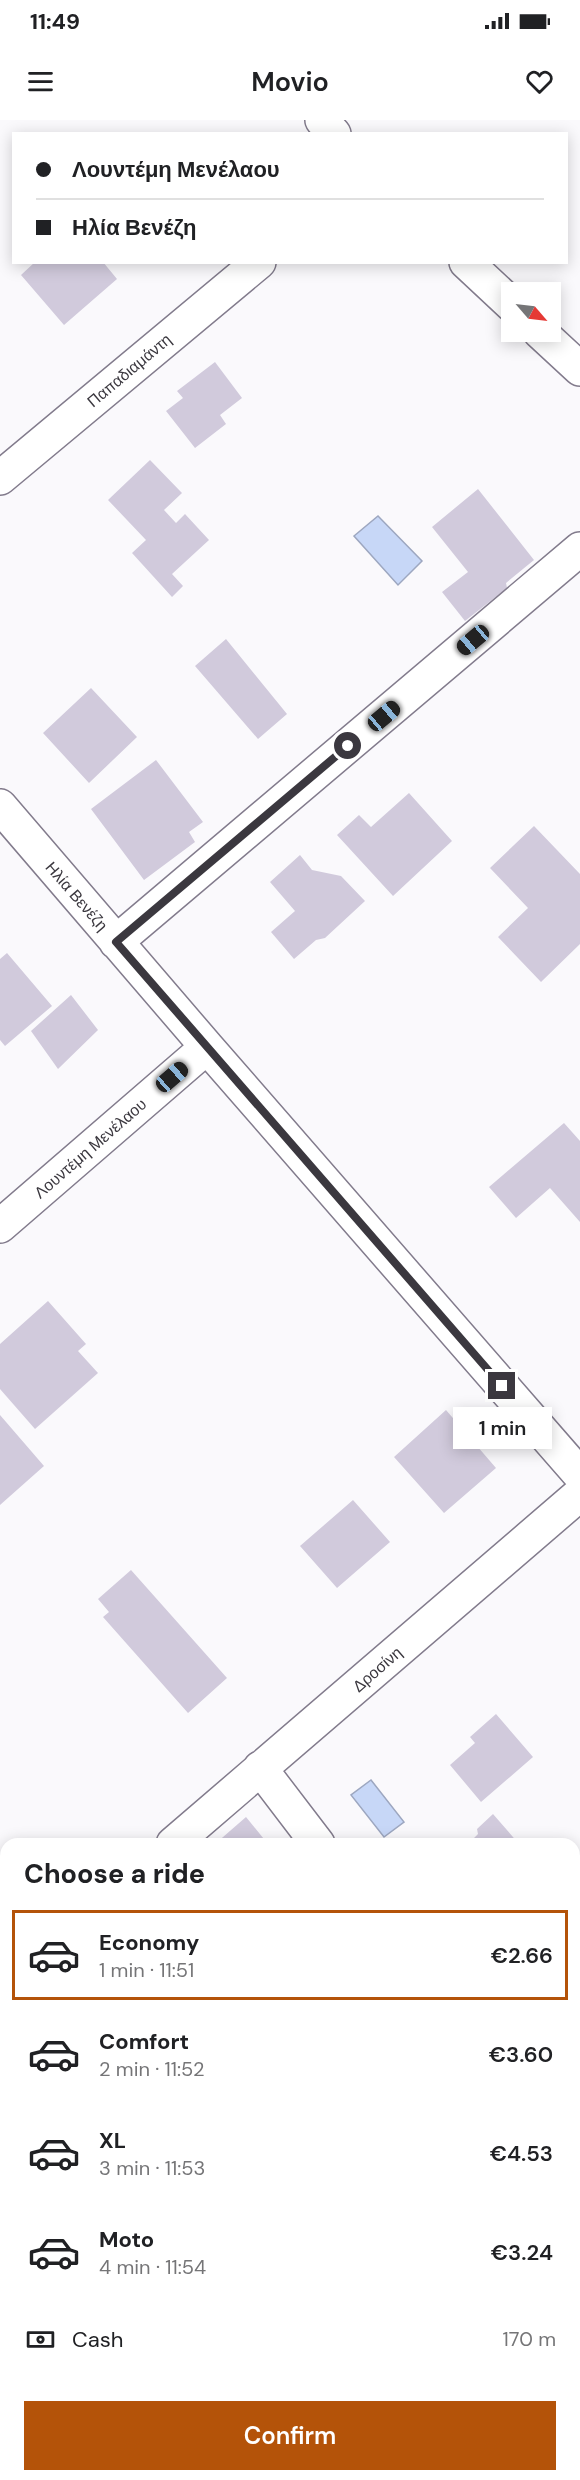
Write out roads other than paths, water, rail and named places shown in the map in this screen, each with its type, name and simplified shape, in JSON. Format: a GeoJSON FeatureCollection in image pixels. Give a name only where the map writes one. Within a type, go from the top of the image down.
{"type":"FeatureCollection","features":[{"type":"Feature","properties":{"kind":"street"},"geometry":{"type":"LineString","coordinates":[[322,120],[332,132]]}},
{"type":"Feature","properties":{"kind":"street","name":"Παπαδιαμάντη"},"geometry":{"type":"LineString","coordinates":[[0,478],[256,264]]}},
{"type":"Feature","properties":{"kind":"street"},"geometry":{"type":"LineString","coordinates":[[468,264],[501,295]]}},
{"type":"Feature","properties":{"kind":"street"},"geometry":{"type":"LineString","coordinates":[[551,342],[580,369]]}},
{"type":"Feature","properties":{"kind":"street"},"geometry":{"type":"LineString","coordinates":[[116,942],[580,549]]}},
{"type":"Feature","properties":{"kind":"street","name":"Ηλία Βενέζη"},"geometry":{"type":"LineString","coordinates":[[0,806],[580,1475]]}},
{"type":"Feature","properties":{"kind":"street","name":"Λουντέμη Μενέλαου"},"geometry":{"type":"LineString","coordinates":[[0,1226],[207,1047]]}},
{"type":"Feature","properties":{"kind":"street","name":"Δροσίνη"},"geometry":{"type":"LineString","coordinates":[[180,1838],[580,1494]]}},
{"type":"Feature","properties":{"kind":"street"},"geometry":{"type":"LineString","coordinates":[[260,1768],[313,1838]]}},
{"type":"Feature","properties":{"kind":"water"},"geometry":{"type":"Polygon","coordinates":[[[378,516],[422,561],[398,585],[354,536],[378,516]]]}},
{"type":"Feature","properties":{"kind":"water"},"geometry":{"type":"Polygon","coordinates":[[[371,1780],[404,1822],[384,1837],[351,1795],[371,1780]]]}}]}
